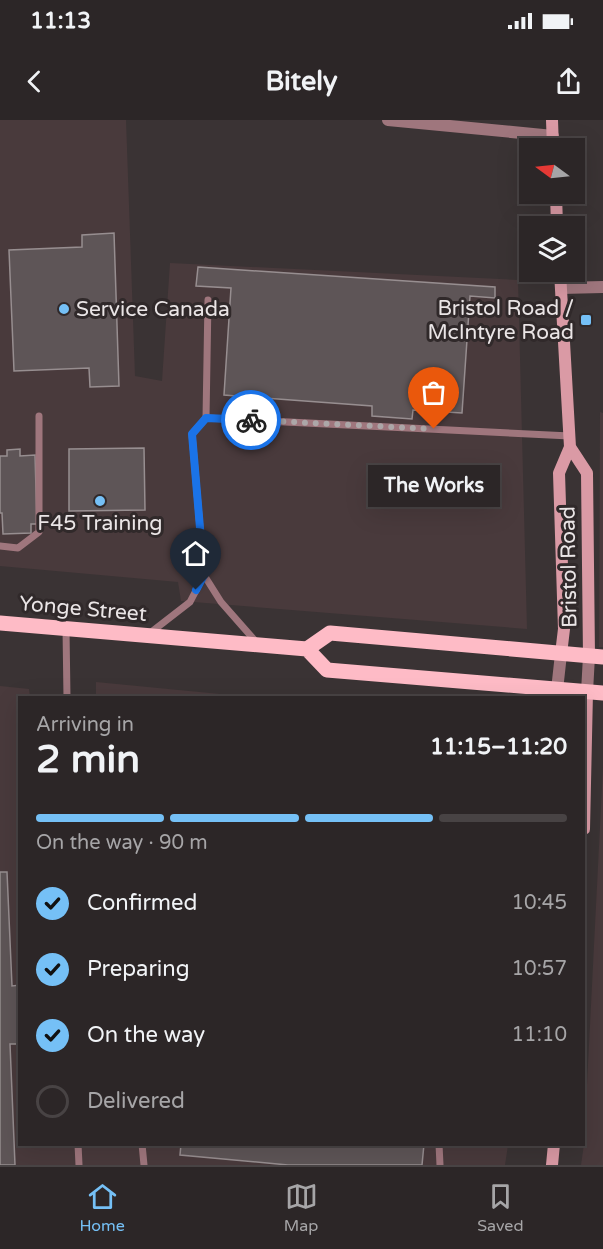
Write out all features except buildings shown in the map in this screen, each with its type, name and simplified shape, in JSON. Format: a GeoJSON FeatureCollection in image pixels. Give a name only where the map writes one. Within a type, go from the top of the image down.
{"type":"FeatureCollection","features":[{"type":"Feature","properties":{"kind":"main road","name":"Yonge Street"},"geometry":{"type":"LineString","coordinates":[[0,623],[306,649]]}},
{"type":"Feature","properties":{"kind":"main road"},"geometry":{"type":"LineString","coordinates":[[596,657],[330,633],[306,649],[327,670],[557,694],[603,693]]}},
{"type":"Feature","properties":{"kind":"street"},"geometry":{"type":"LineString","coordinates":[[388,120],[523,138]]}},
{"type":"Feature","properties":{"kind":"street"},"geometry":{"type":"LineString","coordinates":[[552,120],[553,138]]}},
{"type":"Feature","properties":{"kind":"street","name":"Bristol Road"},"geometry":{"type":"LineString","coordinates":[[557,694],[564,629],[560,473],[570,441],[561,282]]}},
{"type":"Feature","properties":{"kind":"street"},"geometry":{"type":"LineString","coordinates":[[561,288],[603,287]]}},
{"type":"Feature","properties":{"kind":"street","name":"Bristol Road"},"geometry":{"type":"LineString","coordinates":[[570,441],[587,473],[596,657],[587,692]]}},
{"type":"Feature","properties":{"kind":"street"},"geometry":{"type":"LineString","coordinates":[[585,783],[587,692]]}},
{"type":"Feature","properties":{"kind":"street"},"geometry":{"type":"LineString","coordinates":[[552,1165],[554,1146]]}},
{"type":"Feature","properties":{"kind":"lane"},"geometry":{"type":"LineString","coordinates":[[208,300],[206,418],[192,434],[204,575],[221,602],[258,644]]}},
{"type":"Feature","properties":{"kind":"lane"},"geometry":{"type":"LineString","coordinates":[[0,546],[18,548],[39,532],[39,416]]}},
{"type":"Feature","properties":{"kind":"lane"},"geometry":{"type":"LineString","coordinates":[[206,418],[570,441]]}},
{"type":"Feature","properties":{"kind":"lane"},"geometry":{"type":"LineString","coordinates":[[147,635],[190,602],[204,575]]}},
{"type":"Feature","properties":{"kind":"lane"},"geometry":{"type":"LineString","coordinates":[[66,628],[67,696]]}},
{"type":"Feature","properties":{"kind":"lane"},"geometry":{"type":"LineString","coordinates":[[78,1146],[79,1165]]}},
{"type":"Feature","properties":{"kind":"lane"},"geometry":{"type":"LineString","coordinates":[[142,1146],[144,1165]]}},
{"type":"Feature","properties":{"kind":"lane"},"geometry":{"type":"LineString","coordinates":[[439,1146],[440,1165]]}},
{"type":"Feature","properties":{"kind":"shaded area"},"geometry":{"type":"Polygon","coordinates":[[[0,120],[126,120],[135,376],[162,381],[170,263],[518,280],[527,629],[181,601],[178,582],[0,566],[0,120]]]}},
{"type":"Feature","properties":{"kind":"shaded area"},"geometry":{"type":"Polygon","coordinates":[[[600,412],[603,413],[603,647],[599,647],[600,412]]]}},
{"type":"Feature","properties":{"kind":"shaded area"},"geometry":{"type":"Polygon","coordinates":[[[96,682],[241,696],[96,696],[96,682]]]}},
{"type":"Feature","properties":{"kind":"shaded area"},"geometry":{"type":"Polygon","coordinates":[[[0,686],[29,689],[30,696],[18,696],[18,1146],[508,1146],[505,1165],[0,1165],[0,686]]]}},
{"type":"Feature","properties":{"kind":"shaded area"},"geometry":{"type":"Polygon","coordinates":[[[603,767],[603,1165],[581,1165],[585,1146],[603,767]]]}},
{"type":"Feature","properties":{"kind":"way so far"},"geometry":{"type":"LineString","coordinates":[[251,420],[434,429]]}},
{"type":"Feature","properties":{"kind":"place","name":"Service Canada"},"geometry":{"type":"Point","coordinates":[64,309]}},
{"type":"Feature","properties":{"kind":"place","name":"Bristol Road / McIntyre Road"},"geometry":{"type":"Point","coordinates":[586,320]}},
{"type":"Feature","properties":{"kind":"place","name":"The Works"},"geometry":{"type":"Point","coordinates":[434,429]}},
{"type":"Feature","properties":{"kind":"place","name":"F45 Training"},"geometry":{"type":"Point","coordinates":[100,501]}},
{"type":"Feature","properties":{"kind":"route"},"geometry":{"type":"LineString","coordinates":[[196,590],[204,575],[192,434],[206,418],[251,420]]}}]}
